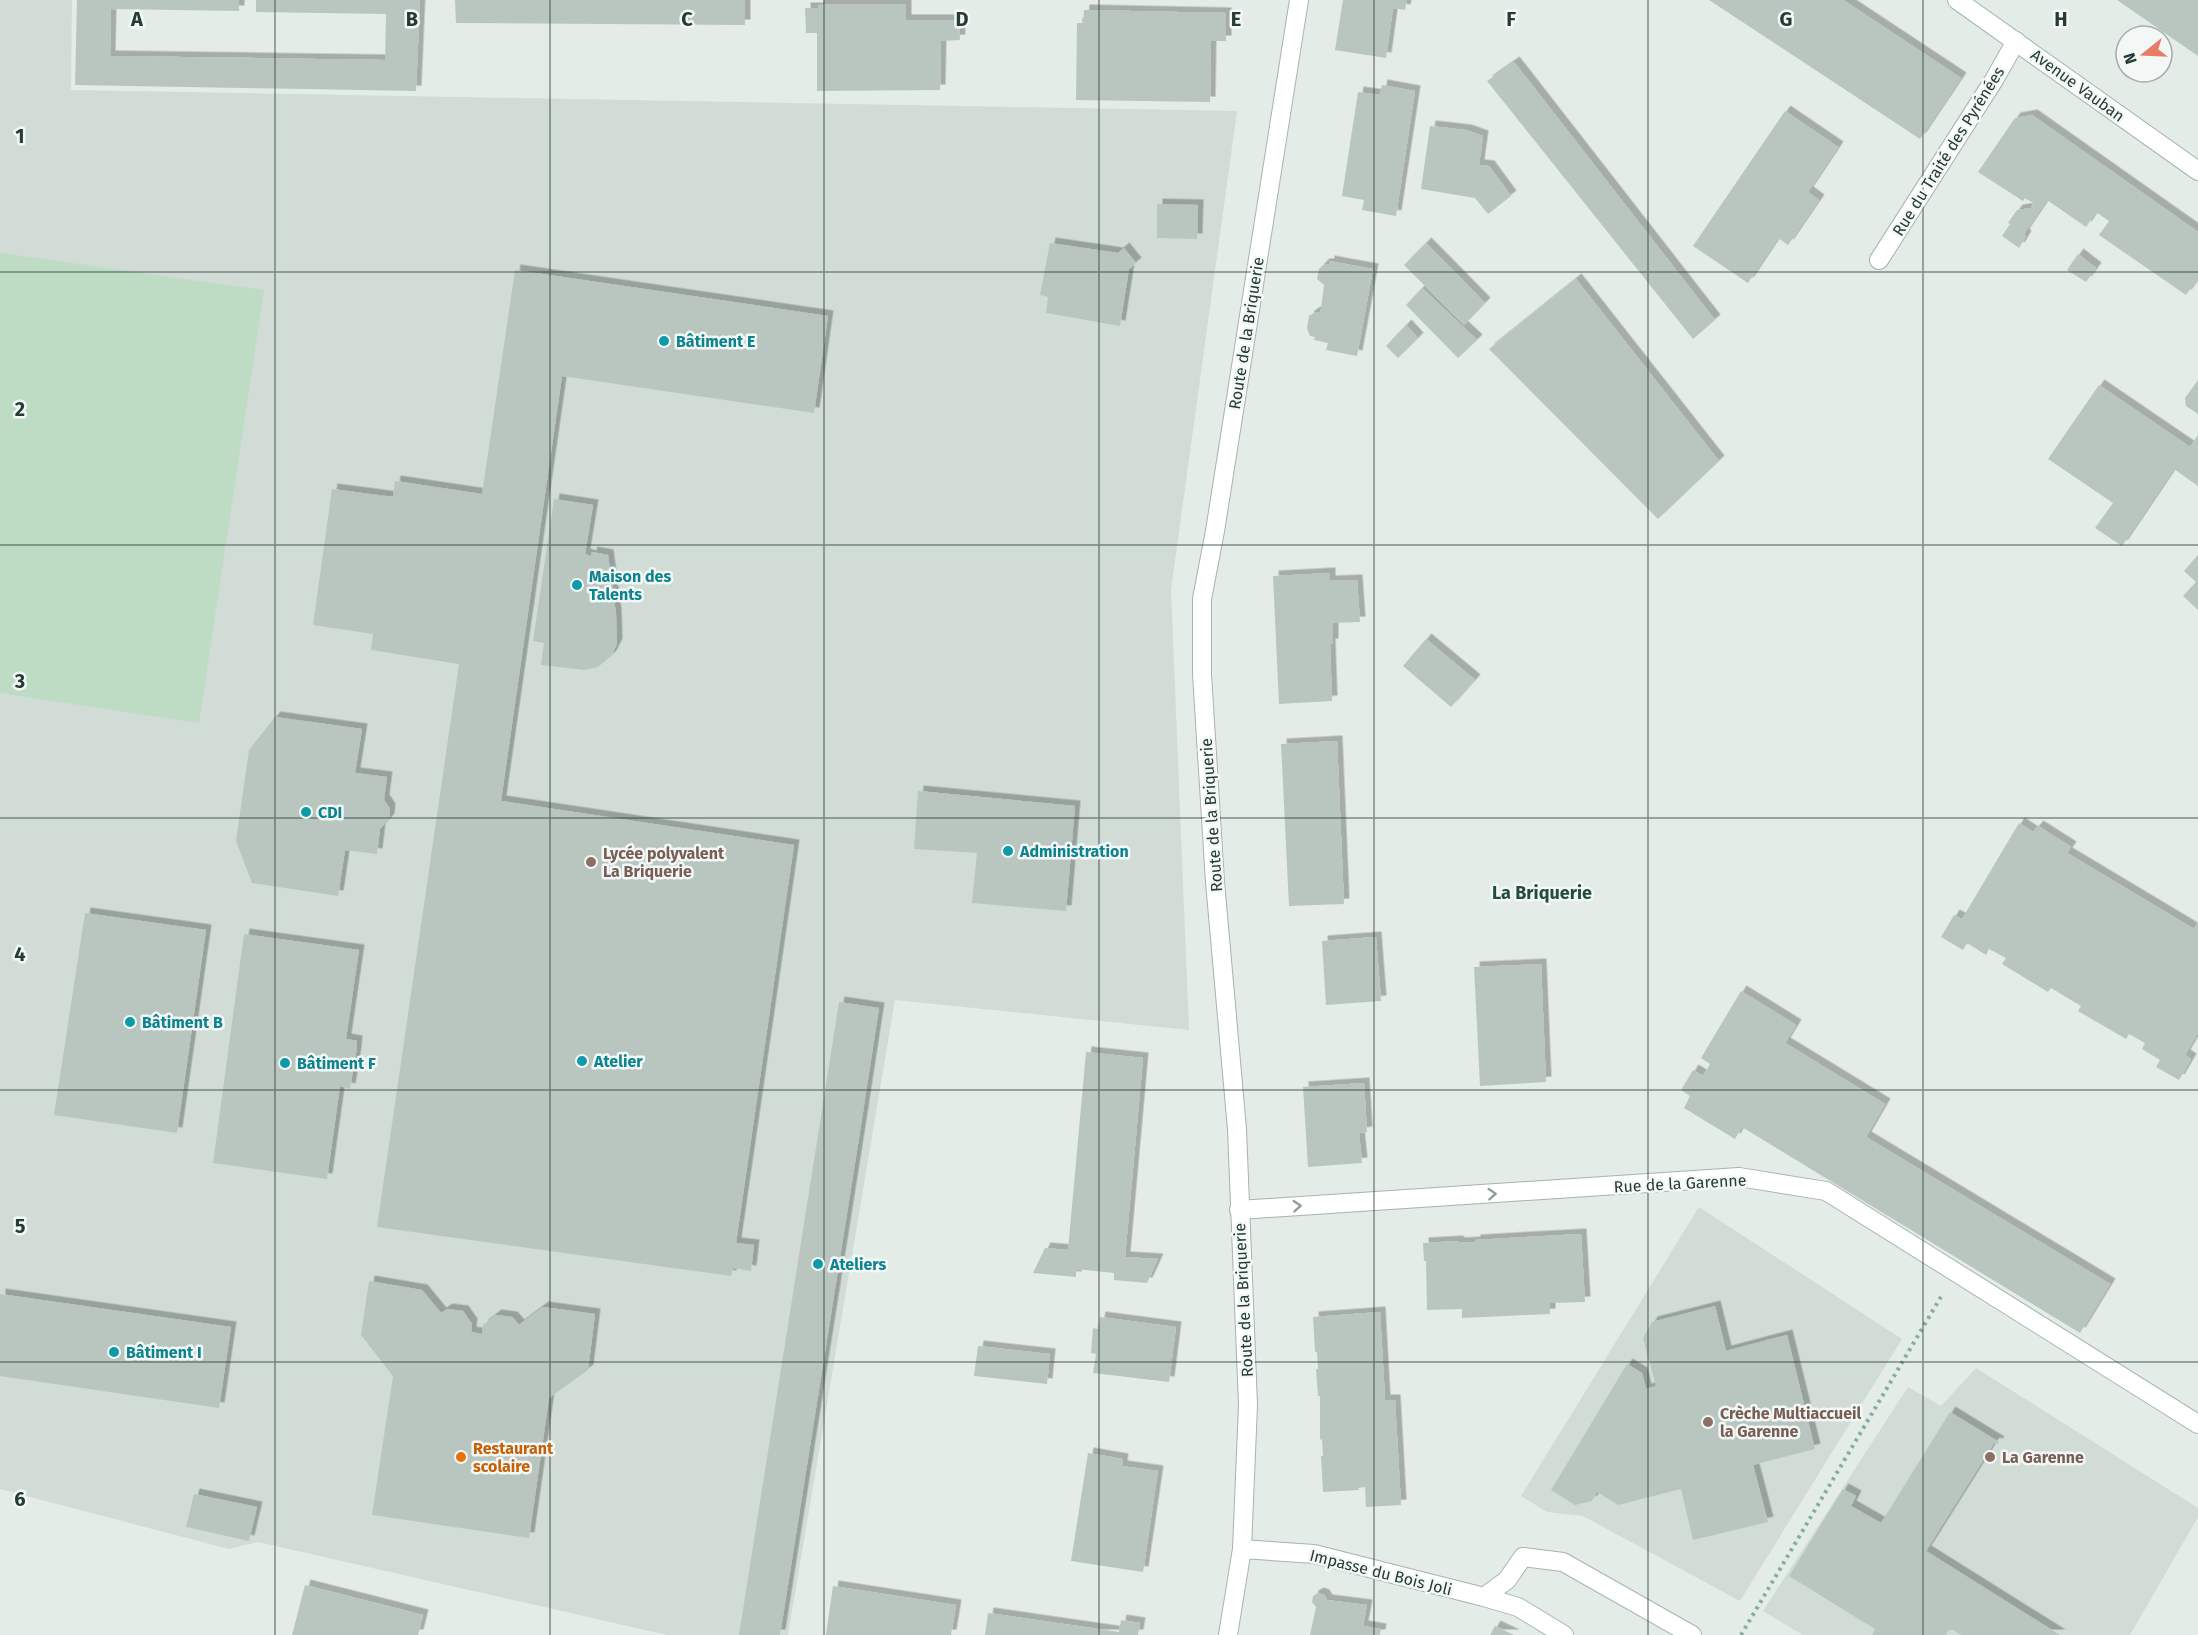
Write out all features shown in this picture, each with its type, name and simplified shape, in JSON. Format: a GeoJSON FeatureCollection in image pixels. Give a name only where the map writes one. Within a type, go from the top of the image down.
{"type":"FeatureCollection","features":[{"type":"Feature","properties":{"kind":"street","name":"Route de la Briquerie"},"geometry":{"type":"LineString","coordinates":[[1228,1635],[1242,1549],[1248,1405],[1237,1128],[1215,882],[1202,674],[1202,599],[1215,531],[1299,0]]}},
{"type":"Feature","properties":{"kind":"street","name":"Avenue Vauban"},"geometry":{"type":"LineString","coordinates":[[1957,0],[2198,171]]}},
{"type":"Feature","properties":{"kind":"street","name":"Rue du Traité des Pyrénées"},"geometry":{"type":"LineString","coordinates":[[1879,260],[1994,80],[2016,41]]}},
{"type":"Feature","properties":{"kind":"street","name":"Rue de la Garenne"},"geometry":{"type":"LineString","coordinates":[[1239,1210],[1740,1177],[1826,1191],[2198,1424]]}},
{"type":"Feature","properties":{"kind":"street","name":"Impasse du Bois Joli"},"geometry":{"type":"LineString","coordinates":[[1242,1549],[1314,1554],[1484,1597],[1518,1607],[1564,1635]]}},
{"type":"Feature","properties":{"kind":"street"},"geometry":{"type":"LineString","coordinates":[[1484,1597],[1507,1580],[1523,1557],[1563,1562],[1692,1635]]}},
{"type":"Feature","properties":{"kind":"path"},"geometry":{"type":"LineString","coordinates":[[1741,1635],[1955,1272]]}},
{"type":"Feature","properties":{"kind":"shaded area","name":"Lycée polyvalent La Briquerie"},"geometry":{"type":"Polygon","coordinates":[[[0,0],[72,0],[71,90],[1237,111],[1171,590],[1189,1030],[895,1000],[788,1635],[667,1635],[258,1542],[229,1549],[0,1489],[0,0]]]}},
{"type":"Feature","properties":{"kind":"shaded area","name":"Crèche Multiaccueil la Garenne"},"geometry":{"type":"Polygon","coordinates":[[[1699,1207],[1902,1339],[1740,1601],[1583,1516],[1547,1512],[1521,1496],[1699,1207]]]}},
{"type":"Feature","properties":{"kind":"shaded area","name":"La Garenne"},"geometry":{"type":"Polygon","coordinates":[[[1976,1368],[2198,1508],[2198,1517],[2130,1635],[1803,1635],[1763,1611],[1908,1387],[1941,1406],[1976,1368]]]}},
{"type":"Feature","properties":{"kind":"green space"},"geometry":{"type":"Polygon","coordinates":[[[0,253],[264,290],[199,723],[0,693],[0,253]]]}},
{"type":"Feature","properties":{"kind":"building"},"geometry":{"type":"Polygon","coordinates":[[[77,0],[239,0],[239,11],[111,9],[110,56],[385,60],[386,14],[256,12],[256,0],[420,0],[416,91],[75,85],[77,0]]]}},
{"type":"Feature","properties":{"kind":"building"},"geometry":{"type":"Polygon","coordinates":[[[455,0],[745,0],[745,25],[456,23],[455,0]]]}},
{"type":"Feature","properties":{"kind":"building"},"geometry":{"type":"Polygon","coordinates":[[[1343,0],[1407,0],[1405,10],[1393,8],[1386,58],[1335,50],[1343,0]]]}},
{"type":"Feature","properties":{"kind":"building"},"geometry":{"type":"Polygon","coordinates":[[[1709,0],[1843,0],[1961,78],[1920,139],[1709,0]]]}},
{"type":"Feature","properties":{"kind":"building"},"geometry":{"type":"Polygon","coordinates":[[[2117,0],[2198,0],[2198,56],[2174,39],[2174,24],[2152,24],[2117,0]]]}},
{"type":"Feature","properties":{"kind":"building"},"geometry":{"type":"Polygon","coordinates":[[[906,4],[906,20],[959,20],[960,40],[941,41],[940,90],[817,91],[817,33],[806,33],[805,8],[818,8],[818,5],[906,4]]]}},
{"type":"Feature","properties":{"kind":"building"},"geometry":{"type":"Polygon","coordinates":[[[1084,10],[1226,13],[1226,41],[1211,41],[1210,102],[1076,100],[1077,23],[1083,23],[1084,10]]]}},
{"type":"Feature","properties":{"kind":"building"},"geometry":{"type":"Polygon","coordinates":[[[1514,62],[1715,320],[1693,339],[1487,81],[1514,62]]]}},
{"type":"Feature","properties":{"kind":"building"},"geometry":{"type":"Polygon","coordinates":[[[1382,85],[1415,91],[1396,216],[1362,210],[1364,200],[1342,196],[1358,92],[1380,95],[1382,85]]]}},
{"type":"Feature","properties":{"kind":"building"},"geometry":{"type":"Polygon","coordinates":[[[1785,111],[1838,147],[1808,192],[1819,200],[1788,245],[1778,238],[1748,283],[1693,246],[1785,111]]]}},
{"type":"Feature","properties":{"kind":"building"},"geometry":{"type":"Polygon","coordinates":[[[2032,115],[2198,232],[2198,278],[2186,295],[2099,235],[2109,221],[2096,212],[2086,227],[2047,200],[2024,234],[2026,236],[2019,248],[2002,236],[2017,210],[2031,208],[2033,203],[2025,198],[2023,201],[1978,172],[2015,118],[2032,115]]]}},
{"type":"Feature","properties":{"kind":"building"},"geometry":{"type":"Polygon","coordinates":[[[1430,126],[1466,130],[1483,136],[1479,165],[1489,166],[1511,196],[1488,214],[1475,198],[1421,189],[1430,126]]]}},
{"type":"Feature","properties":{"kind":"building"},"geometry":{"type":"Polygon","coordinates":[[[1157,204],[1198,205],[1197,239],[1157,238],[1157,204]]]}},
{"type":"Feature","properties":{"kind":"building"},"geometry":{"type":"Polygon","coordinates":[[[1050,243],[1118,253],[1124,248],[1136,263],[1129,269],[1120,326],[1046,313],[1048,297],[1040,295],[1050,243]]]}},
{"type":"Feature","properties":{"kind":"building"},"geometry":{"type":"Polygon","coordinates":[[[1426,243],[1485,303],[1464,325],[1404,265],[1426,243]]]}},
{"type":"Feature","properties":{"kind":"building"},"geometry":{"type":"Polygon","coordinates":[[[2078,254],[2096,268],[2086,282],[2067,270],[2078,254]]]}},
{"type":"Feature","properties":{"kind":"building"},"geometry":{"type":"Polygon","coordinates":[[[1329,261],[1373,269],[1357,356],[1326,350],[1328,343],[1314,340],[1315,337],[1310,336],[1307,328],[1309,316],[1320,312],[1321,309],[1324,285],[1317,279],[1319,269],[1324,264],[1329,264],[1329,261]]]}},
{"type":"Feature","properties":{"kind":"building"},"geometry":{"type":"Polygon","coordinates":[[[515,270],[828,316],[814,413],[562,376],[501,801],[794,845],[736,1243],[754,1245],[751,1271],[733,1268],[731,1276],[377,1227],[459,664],[371,650],[373,634],[313,625],[332,489],[393,497],[395,481],[482,494],[515,270]]]}},
{"type":"Feature","properties":{"kind":"building"},"geometry":{"type":"Polygon","coordinates":[[[1576,279],[1719,461],[1658,519],[1489,349],[1576,279]]]}},
{"type":"Feature","properties":{"kind":"building"},"geometry":{"type":"Polygon","coordinates":[[[1422,288],[1477,340],[1458,358],[1406,305],[1422,288]]]}},
{"type":"Feature","properties":{"kind":"building"},"geometry":{"type":"Polygon","coordinates":[[[1406,325],[1418,338],[1398,358],[1386,346],[1406,325]]]}},
{"type":"Feature","properties":{"kind":"building"},"geometry":{"type":"Polygon","coordinates":[[[2198,380],[2198,414],[2186,406],[2185,398],[2198,380]]]}},
{"type":"Feature","properties":{"kind":"building"},"geometry":{"type":"Polygon","coordinates":[[[2099,385],[2190,447],[2198,435],[2198,486],[2174,469],[2122,546],[2095,528],[2113,503],[2048,459],[2099,385]]]}},
{"type":"Feature","properties":{"kind":"building","name":"Maison des Talents"},"geometry":{"type":"Polygon","coordinates":[[[554,499],[593,505],[585,554],[591,556],[592,552],[608,555],[616,614],[617,644],[611,656],[598,667],[585,670],[541,665],[544,643],[533,641],[554,499]]]}},
{"type":"Feature","properties":{"kind":"building"},"geometry":{"type":"Polygon","coordinates":[[[2198,555],[2198,610],[2183,596],[2196,582],[2184,571],[2198,555]]]}},
{"type":"Feature","properties":{"kind":"building"},"geometry":{"type":"Polygon","coordinates":[[[1330,573],[1330,581],[1357,580],[1360,622],[1333,623],[1333,644],[1330,644],[1332,701],[1279,704],[1273,576],[1330,573]]]}},
{"type":"Feature","properties":{"kind":"building"},"geometry":{"type":"Polygon","coordinates":[[[1426,639],[1475,680],[1451,707],[1403,666],[1426,639]]]}},
{"type":"Feature","properties":{"kind":"building","name":"CDI"},"geometry":{"type":"Polygon","coordinates":[[[275,717],[362,729],[355,773],[387,777],[384,800],[390,809],[389,819],[380,829],[377,854],[345,850],[338,896],[252,883],[236,841],[249,750],[275,717]]]}},
{"type":"Feature","properties":{"kind":"building"},"geometry":{"type":"Polygon","coordinates":[[[1337,741],[1344,904],[1289,906],[1281,744],[1337,741]]]}},
{"type":"Feature","properties":{"kind":"building","name":"Administration"},"geometry":{"type":"Polygon","coordinates":[[[918,791],[1075,806],[1066,911],[972,903],[977,853],[914,849],[918,791]]]}},
{"type":"Feature","properties":{"kind":"building"},"geometry":{"type":"Polygon","coordinates":[[[2019,823],[2033,832],[2038,826],[2071,847],[2067,853],[2194,929],[2198,922],[2198,1033],[2185,1055],[2191,1059],[2179,1080],[2156,1067],[2160,1060],[2142,1049],[2145,1043],[2129,1034],[2126,1039],[2078,1011],[2081,1006],[2051,988],[2048,992],[2002,964],[2006,958],[1989,949],[1986,955],[1967,943],[1963,950],[1941,937],[1954,915],[1962,919],[2019,823]]]}},
{"type":"Feature","properties":{"kind":"building","name":"Bâtiment B"},"geometry":{"type":"Polygon","coordinates":[[[85,913],[206,930],[177,1133],[54,1115],[85,913]]]}},
{"type":"Feature","properties":{"kind":"building","name":"Bâtiment F"},"geometry":{"type":"Polygon","coordinates":[[[244,934],[359,950],[346,1039],[357,1041],[356,1053],[350,1089],[340,1086],[327,1179],[213,1163],[244,934]]]}},
{"type":"Feature","properties":{"kind":"building"},"geometry":{"type":"Polygon","coordinates":[[[1376,937],[1381,1001],[1326,1005],[1322,941],[1376,937]]]}},
{"type":"Feature","properties":{"kind":"building"},"geometry":{"type":"Polygon","coordinates":[[[1541,964],[1546,1082],[1480,1086],[1474,967],[1541,964]]]}},
{"type":"Feature","properties":{"kind":"building"},"geometry":{"type":"Polygon","coordinates":[[[1741,991],[1796,1025],[1785,1043],[1885,1104],[1866,1137],[2110,1284],[2080,1333],[1742,1127],[1735,1139],[1684,1108],[1690,1096],[1681,1090],[1693,1070],[1703,1076],[1710,1064],[1701,1058],[1741,991]]]}},
{"type":"Feature","properties":{"kind":"building","name":"Ateliers"},"geometry":{"type":"Polygon","coordinates":[[[839,1002],[879,1008],[859,1138],[780,1635],[739,1635],[839,1002]]]}},
{"type":"Feature","properties":{"kind":"building"},"geometry":{"type":"Polygon","coordinates":[[[1086,1052],[1143,1058],[1125,1257],[1158,1259],[1147,1283],[1114,1280],[1114,1273],[1076,1269],[1076,1277],[1033,1273],[1045,1248],[1068,1250],[1086,1052]]]}},
{"type":"Feature","properties":{"kind":"building"},"geometry":{"type":"Polygon","coordinates":[[[1364,1083],[1367,1132],[1359,1133],[1362,1163],[1308,1167],[1303,1087],[1364,1083]]]}},
{"type":"Feature","properties":{"kind":"building"},"geometry":{"type":"Polygon","coordinates":[[[1581,1234],[1585,1302],[1550,1303],[1550,1314],[1462,1318],[1462,1309],[1427,1310],[1426,1261],[1424,1261],[1423,1243],[1458,1241],[1459,1243],[1475,1242],[1475,1240],[1581,1234]]]}},
{"type":"Feature","properties":{"kind":"building","name":"Restaurant scolaire"},"geometry":{"type":"Polygon","coordinates":[[[369,1281],[422,1290],[441,1313],[447,1309],[463,1311],[472,1324],[471,1332],[482,1334],[483,1325],[496,1315],[512,1317],[519,1325],[543,1307],[595,1314],[588,1370],[549,1398],[529,1538],[372,1515],[393,1376],[361,1335],[369,1281]]]}},
{"type":"Feature","properties":{"kind":"building","name":"Bâtiment I"},"geometry":{"type":"Polygon","coordinates":[[[0,1294],[231,1327],[219,1408],[0,1376],[0,1294]]]}},
{"type":"Feature","properties":{"kind":"building"},"geometry":{"type":"Polygon","coordinates":[[[1715,1306],[1726,1351],[1787,1335],[1815,1449],[1753,1465],[1768,1522],[1693,1540],[1681,1489],[1618,1505],[1597,1492],[1592,1501],[1575,1505],[1551,1490],[1627,1364],[1642,1373],[1646,1389],[1656,1386],[1643,1338],[1652,1322],[1715,1306]]]}},
{"type":"Feature","properties":{"kind":"building"},"geometry":{"type":"Polygon","coordinates":[[[1380,1312],[1385,1400],[1395,1400],[1401,1505],[1366,1507],[1365,1487],[1358,1488],[1359,1490],[1323,1492],[1320,1396],[1318,1396],[1313,1317],[1380,1312]]]}},
{"type":"Feature","properties":{"kind":"building"},"geometry":{"type":"Polygon","coordinates":[[[1100,1317],[1176,1327],[1169,1382],[1093,1373],[1096,1354],[1091,1353],[1093,1328],[1098,1329],[1100,1317]]]}},
{"type":"Feature","properties":{"kind":"building"},"geometry":{"type":"Polygon","coordinates":[[[978,1346],[1050,1354],[1047,1384],[974,1376],[978,1346]]]}},
{"type":"Feature","properties":{"kind":"building"},"geometry":{"type":"Polygon","coordinates":[[[1950,1412],[1999,1442],[1994,1443],[1926,1551],[2060,1635],[1961,1635],[1950,1628],[1946,1635],[1872,1635],[1875,1629],[1789,1576],[1843,1489],[1856,1496],[1851,1506],[1881,1523],[1950,1412]]]}},
{"type":"Feature","properties":{"kind":"building"},"geometry":{"type":"Polygon","coordinates":[[[1088,1453],[1123,1459],[1122,1466],[1158,1471],[1143,1572],[1071,1561],[1088,1453]]]}},
{"type":"Feature","properties":{"kind":"building"},"geometry":{"type":"Polygon","coordinates":[[[194,1494],[257,1507],[249,1541],[186,1527],[194,1494]]]}},
{"type":"Feature","properties":{"kind":"building"},"geometry":{"type":"Polygon","coordinates":[[[305,1585],[423,1615],[418,1635],[292,1635],[305,1585]]]}},
{"type":"Feature","properties":{"kind":"building"},"geometry":{"type":"Polygon","coordinates":[[[833,1586],[956,1605],[951,1635],[826,1635],[833,1586]]]}},
{"type":"Feature","properties":{"kind":"building"},"geometry":{"type":"Polygon","coordinates":[[[1318,1593],[1324,1595],[1327,1600],[1367,1605],[1363,1626],[1381,1629],[1380,1635],[1310,1635],[1316,1607],[1312,1602],[1313,1596],[1318,1593]]]}},
{"type":"Feature","properties":{"kind":"building"},"geometry":{"type":"Polygon","coordinates":[[[988,1613],[1119,1632],[1121,1620],[1140,1623],[1138,1635],[985,1635],[988,1613]]]}},
{"type":"Feature","properties":{"kind":"building"},"geometry":{"type":"Polygon","coordinates":[[[1495,1626],[1514,1635],[1490,1635],[1495,1626]]]}},
{"type":"Feature","properties":{"kind":"place","name":"Bâtiment E"},"geometry":{"type":"Point","coordinates":[664,341]}},
{"type":"Feature","properties":{"kind":"place","name":"Maison des Talents"},"geometry":{"type":"Point","coordinates":[577,585]}},
{"type":"Feature","properties":{"kind":"place","name":"CDI"},"geometry":{"type":"Point","coordinates":[306,812]}},
{"type":"Feature","properties":{"kind":"place","name":"Administration"},"geometry":{"type":"Point","coordinates":[1008,851]}},
{"type":"Feature","properties":{"kind":"place","name":"Lycée polyvalent La Briquerie"},"geometry":{"type":"Point","coordinates":[591,862]}},
{"type":"Feature","properties":{"kind":"place","name":"Bâtiment B"},"geometry":{"type":"Point","coordinates":[130,1022]}},
{"type":"Feature","properties":{"kind":"place","name":"Atelier"},"geometry":{"type":"Point","coordinates":[582,1061]}},
{"type":"Feature","properties":{"kind":"place","name":"Bâtiment F"},"geometry":{"type":"Point","coordinates":[285,1063]}},
{"type":"Feature","properties":{"kind":"place","name":"Ateliers"},"geometry":{"type":"Point","coordinates":[818,1264]}},
{"type":"Feature","properties":{"kind":"place","name":"Bâtiment I"},"geometry":{"type":"Point","coordinates":[114,1352]}},
{"type":"Feature","properties":{"kind":"place","name":"Crèche Multiaccueil la Garenne"},"geometry":{"type":"Point","coordinates":[1708,1422]}},
{"type":"Feature","properties":{"kind":"place","name":"Restaurant scolaire"},"geometry":{"type":"Point","coordinates":[461,1457]}},
{"type":"Feature","properties":{"kind":"place","name":"La Garenne"},"geometry":{"type":"Point","coordinates":[1990,1457]}},
{"type":"Feature","properties":{"kind":"district","name":"La Briquerie"},"geometry":{"type":"Point","coordinates":[1542,893]}}]}
